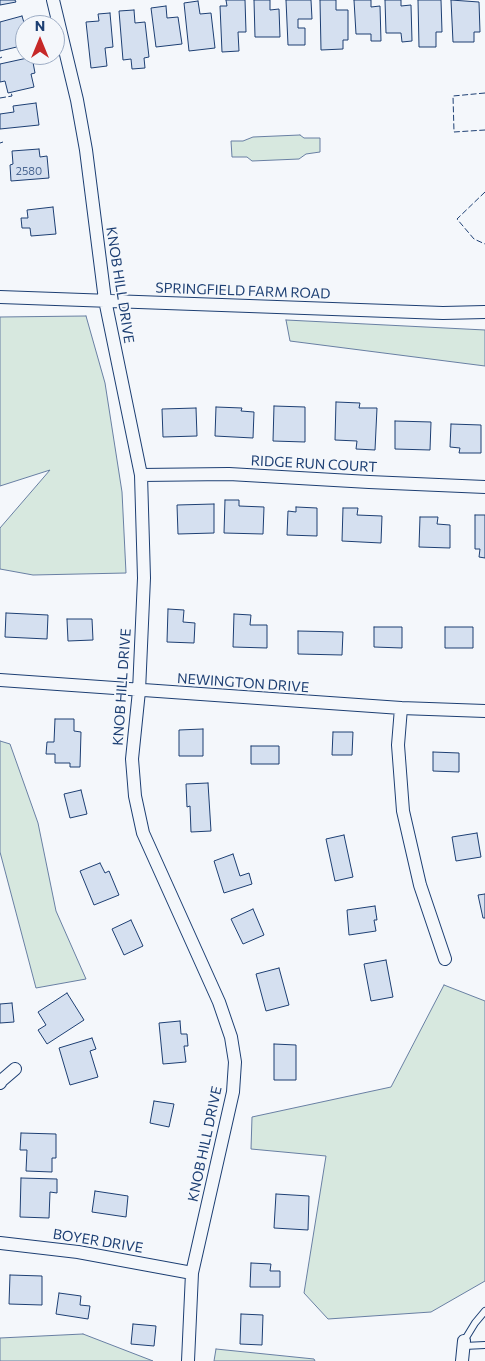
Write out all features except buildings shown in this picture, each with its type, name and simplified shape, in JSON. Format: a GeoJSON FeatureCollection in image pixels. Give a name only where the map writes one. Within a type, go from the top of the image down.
{"type":"FeatureCollection","features":[{"type":"Feature","properties":{"kind":"street","name":"KNOB HILL DRIVE"},"geometry":{"type":"LineString","coordinates":[[53,0],[78,100],[104,300],[141,475],[144,578],[139,691],[132,759],[135,796],[143,833],[219,1002],[231,1037],[235,1062],[233,1092],[192,1273],[188,1361]]}},
{"type":"Feature","properties":{"kind":"street","name":"SPRINGFIELD FARM ROAD"},"geometry":{"type":"LineString","coordinates":[[0,297],[443,314],[485,312]]}},
{"type":"Feature","properties":{"kind":"street","name":"RIDGE RUN COURT"},"geometry":{"type":"LineString","coordinates":[[141,475],[229,474],[485,486]]}},
{"type":"Feature","properties":{"kind":"street","name":"NEWINGTON DRIVE"},"geometry":{"type":"LineString","coordinates":[[0,680],[401,708],[485,711]]}},
{"type":"Feature","properties":{"kind":"street"},"geometry":{"type":"LineString","coordinates":[[401,708],[398,745],[403,811],[420,885],[445,958]]}},
{"type":"Feature","properties":{"kind":"street"},"geometry":{"type":"LineString","coordinates":[[0,1083],[15,1069]]}},
{"type":"Feature","properties":{"kind":"street","name":"BOYER DRIVE"},"geometry":{"type":"LineString","coordinates":[[0,1243],[78,1252],[192,1273]]}},
{"type":"Feature","properties":{"kind":"street"},"geometry":{"type":"LineString","coordinates":[[462,1361],[464,1343]]}},
{"type":"Feature","properties":{"kind":"lane"},"geometry":{"type":"LineString","coordinates":[[485,1311],[474,1323],[464,1343],[485,1345]]}},
{"type":"Feature","properties":{"kind":"shaded area"},"geometry":{"type":"Polygon","coordinates":[[[300,135],[304,138],[320,138],[320,152],[306,154],[299,159],[252,161],[247,157],[232,157],[231,141],[243,141],[253,137],[300,135]]]}},
{"type":"Feature","properties":{"kind":"shaded area"},"geometry":{"type":"Polygon","coordinates":[[[86,316],[105,383],[122,492],[126,573],[33,575],[0,569],[0,528],[50,470],[0,486],[0,317],[86,316]]]}},
{"type":"Feature","properties":{"kind":"shaded area"},"geometry":{"type":"Polygon","coordinates":[[[286,320],[485,330],[485,366],[290,341],[286,320]]]}},
{"type":"Feature","properties":{"kind":"shaded area"},"geometry":{"type":"Polygon","coordinates":[[[0,741],[10,744],[38,823],[56,911],[86,979],[36,988],[0,852],[0,741]]]}},
{"type":"Feature","properties":{"kind":"shaded area"},"geometry":{"type":"Polygon","coordinates":[[[444,985],[485,1001],[485,1281],[431,1312],[328,1319],[304,1293],[326,1156],[251,1149],[252,1117],[391,1087],[444,985]]]}},
{"type":"Feature","properties":{"kind":"shaded area"},"geometry":{"type":"Polygon","coordinates":[[[83,1334],[153,1361],[0,1361],[0,1338],[83,1334]]]}},
{"type":"Feature","properties":{"kind":"shaded area"},"geometry":{"type":"Polygon","coordinates":[[[216,1349],[314,1359],[315,1361],[214,1361],[216,1349]]]}},
{"type":"Feature","properties":{"kind":"fence"},"geometry":{"type":"LineString","coordinates":[[0,98],[12,96],[11,92]]}},
{"type":"Feature","properties":{"kind":"fence"},"geometry":{"type":"LineString","coordinates":[[485,93],[453,96],[454,132],[485,130]]}},
{"type":"Feature","properties":{"kind":"fence"},"geometry":{"type":"LineString","coordinates":[[485,192],[457,219],[474,239],[485,244]]}}]}
